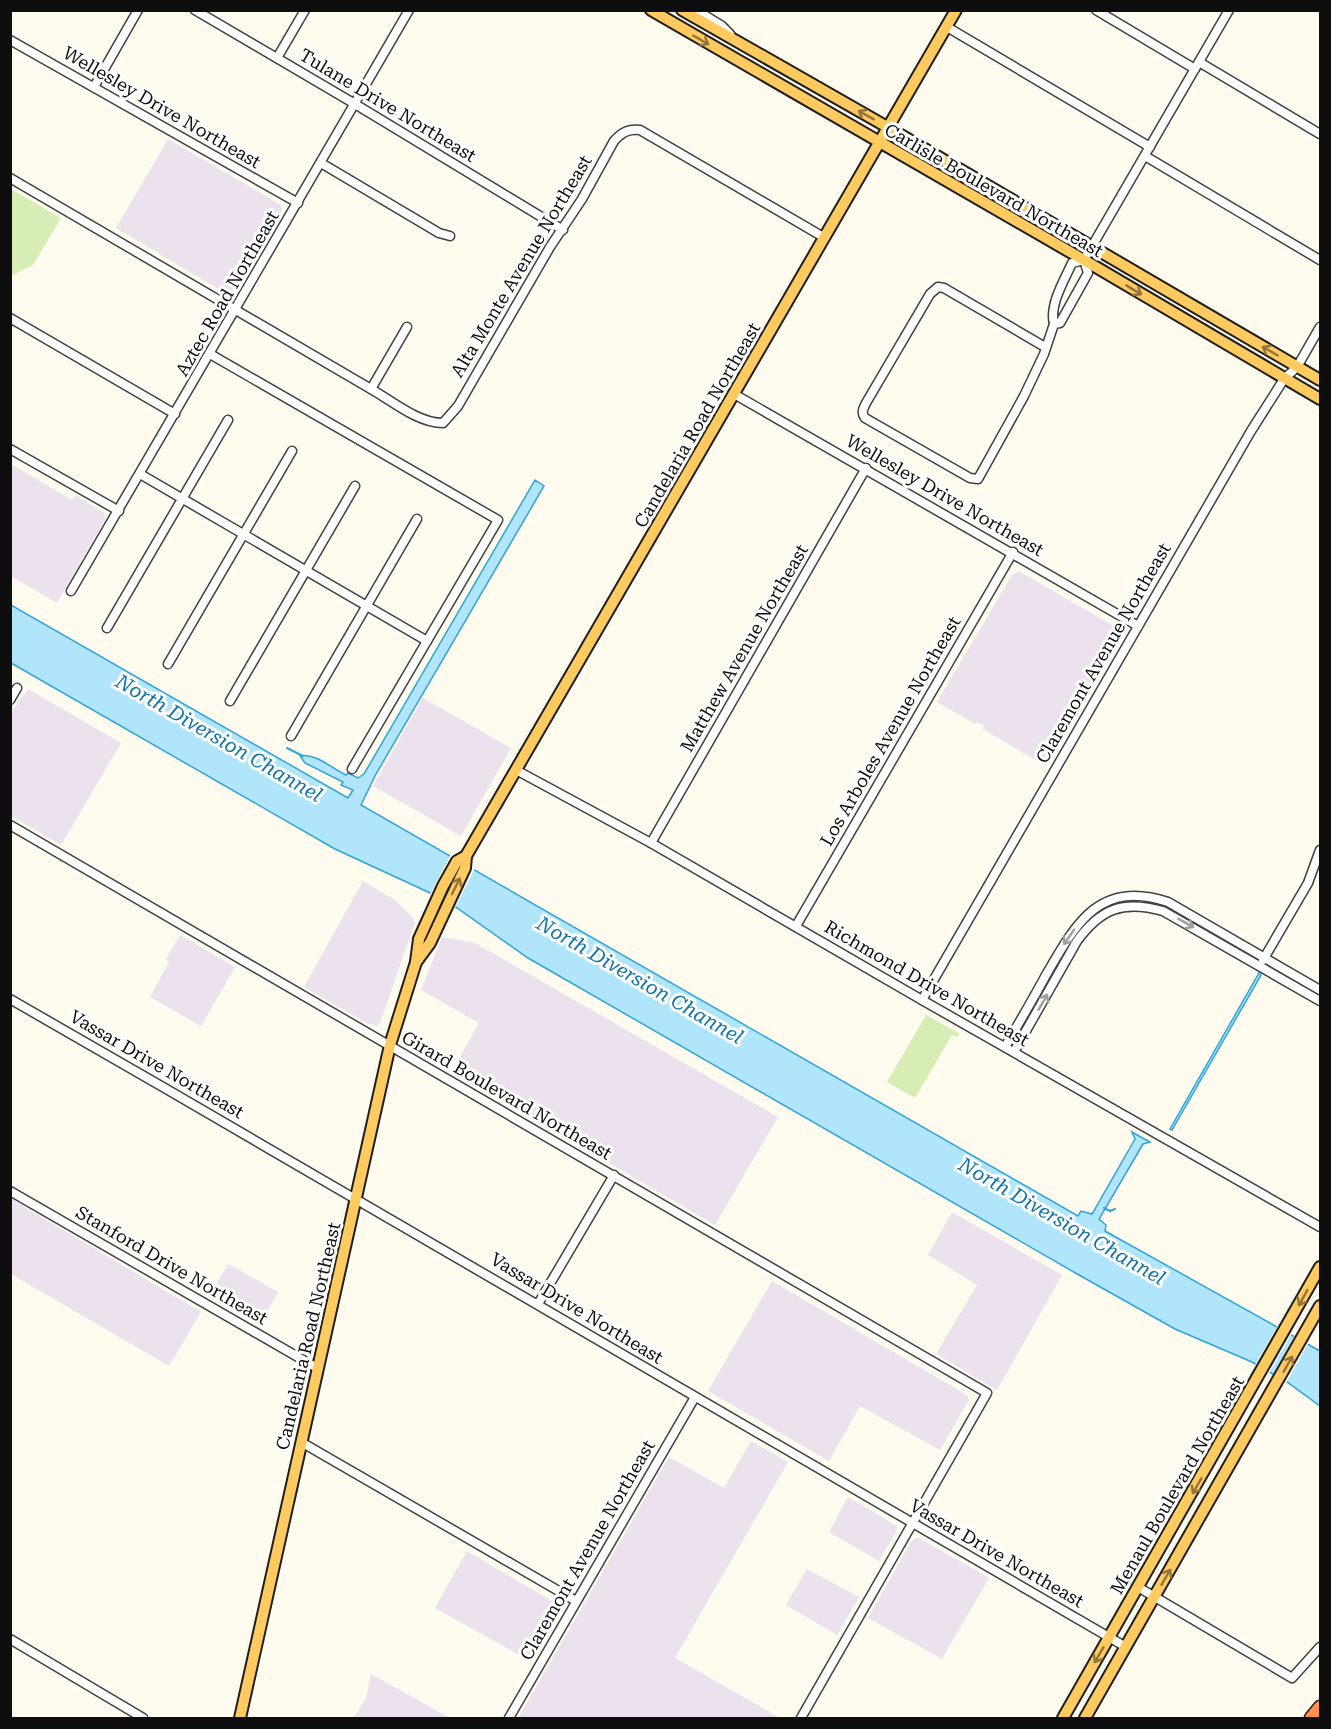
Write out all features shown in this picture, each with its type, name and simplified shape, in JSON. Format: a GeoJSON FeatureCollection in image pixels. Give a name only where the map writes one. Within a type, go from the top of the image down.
{"type":"FeatureCollection","features":[{"type":"Feature","properties":{"kind":"highway"},"geometry":{"type":"LineString","coordinates":[[1311,1719],[1320,1707]]}},
{"type":"Feature","properties":{"kind":"main road","name":"Carlisle Boulevard Northeast"},"geometry":{"type":"LineString","coordinates":[[651,10],[1320,399]]}},
{"type":"Feature","properties":{"kind":"main road","name":"Carlisle Boulevard Northeast"},"geometry":{"type":"LineString","coordinates":[[682,10],[1320,380]]}},
{"type":"Feature","properties":{"kind":"main road","name":"Candelaria Road Northeast"},"geometry":{"type":"LineString","coordinates":[[416,962],[430,942],[443,915],[465,868],[466,856],[956,10]]}},
{"type":"Feature","properties":{"kind":"main road","name":"Candelaria Road Northeast"},"geometry":{"type":"LineString","coordinates":[[240,1719],[390,1045],[416,962],[419,939],[457,861],[466,856]]}},
{"type":"Feature","properties":{"kind":"main road","name":"Menaul Boulevard Northeast"},"geometry":{"type":"LineString","coordinates":[[1063,1719],[1320,1267]]}},
{"type":"Feature","properties":{"kind":"main road","name":"Menaul Boulevard Northeast"},"geometry":{"type":"LineString","coordinates":[[1085,1719],[1320,1306]]}},
{"type":"Feature","properties":{"kind":"street"},"geometry":{"type":"LineString","coordinates":[[94,87],[138,10]]}},
{"type":"Feature","properties":{"kind":"street","name":"Tulane Drive Northeast"},"geometry":{"type":"LineString","coordinates":[[195,10],[563,230]]}},
{"type":"Feature","properties":{"kind":"street"},"geometry":{"type":"LineString","coordinates":[[277,58],[305,10]]}},
{"type":"Feature","properties":{"kind":"street","name":"Aztec Road Northeast"},"geometry":{"type":"LineString","coordinates":[[72,591],[409,10]]}},
{"type":"Feature","properties":{"kind":"street"},"geometry":{"type":"LineString","coordinates":[[696,10],[722,26],[741,44]]}},
{"type":"Feature","properties":{"kind":"street"},"geometry":{"type":"LineString","coordinates":[[1096,10],[1320,134]]}},
{"type":"Feature","properties":{"kind":"street"},"geometry":{"type":"LineString","coordinates":[[1045,347],[944,288],[938,287],[930,294],[871,394],[862,410],[863,415],[970,478],[978,479],[1024,396],[1044,354],[1054,324],[1052,316],[1055,304],[1071,263],[1084,260],[1229,10]]}},
{"type":"Feature","properties":{"kind":"street"},"geometry":{"type":"LineString","coordinates":[[947,27],[1150,147]]}},
{"type":"Feature","properties":{"kind":"street","name":"Wellesley Drive Northeast"},"geometry":{"type":"LineString","coordinates":[[10,40],[298,203]]}},
{"type":"Feature","properties":{"kind":"street","name":"Alta Monte Avenue Northeast"},"geometry":{"type":"LineString","coordinates":[[371,389],[424,420],[443,423],[458,406],[550,247],[582,199],[614,141],[629,129],[640,130],[825,238]]}},
{"type":"Feature","properties":{"kind":"street"},"geometry":{"type":"LineString","coordinates":[[1145,156],[1320,260]]}},
{"type":"Feature","properties":{"kind":"street"},"geometry":{"type":"LineString","coordinates":[[321,163],[439,233],[450,236]]}},
{"type":"Feature","properties":{"kind":"street"},"geometry":{"type":"LineString","coordinates":[[10,178],[371,389],[407,327]]}},
{"type":"Feature","properties":{"kind":"street"},"geometry":{"type":"LineString","coordinates":[[1054,324],[1060,323],[1088,273],[1084,260]]}},
{"type":"Feature","properties":{"kind":"street"},"geometry":{"type":"LineString","coordinates":[[10,318],[175,414]]}},
{"type":"Feature","properties":{"kind":"street","name":"Claremont Avenue Northeast"},"geometry":{"type":"LineString","coordinates":[[922,1000],[1251,431],[1284,379],[1297,367],[1320,327]]}},
{"type":"Feature","properties":{"kind":"street"},"geometry":{"type":"LineString","coordinates":[[210,354],[498,520],[352,769]]}},
{"type":"Feature","properties":{"kind":"street","name":"Wellesley Drive Northeast"},"geometry":{"type":"LineString","coordinates":[[734,394],[1013,552],[1138,626]]}},
{"type":"Feature","properties":{"kind":"street"},"geometry":{"type":"LineString","coordinates":[[107,628],[228,420]]}},
{"type":"Feature","properties":{"kind":"street"},"geometry":{"type":"LineString","coordinates":[[10,449],[118,511]]}},
{"type":"Feature","properties":{"kind":"street"},"geometry":{"type":"LineString","coordinates":[[168,664],[292,451]]}},
{"type":"Feature","properties":{"kind":"street","name":"Matthew Avenue Northeast"},"geometry":{"type":"LineString","coordinates":[[651,843],[866,468]]}},
{"type":"Feature","properties":{"kind":"street"},"geometry":{"type":"LineString","coordinates":[[140,474],[428,641]]}},
{"type":"Feature","properties":{"kind":"street"},"geometry":{"type":"LineString","coordinates":[[230,701],[355,486]]}},
{"type":"Feature","properties":{"kind":"street"},"geometry":{"type":"LineString","coordinates":[[291,736],[417,519]]}},
{"type":"Feature","properties":{"kind":"street","name":"Los Arboles Avenue Northeast"},"geometry":{"type":"LineString","coordinates":[[796,926],[1013,552]]}},
{"type":"Feature","properties":{"kind":"street"},"geometry":{"type":"LineString","coordinates":[[10,700],[18,688]]}},
{"type":"Feature","properties":{"kind":"street","name":"Richmond Drive Northeast"},"geometry":{"type":"LineString","coordinates":[[516,770],[651,843],[1320,1227]]}},
{"type":"Feature","properties":{"kind":"street","name":"Girard Boulevard Northeast"},"geometry":{"type":"LineString","coordinates":[[10,825],[987,1393],[913,1522]]}},
{"type":"Feature","properties":{"kind":"street"},"geometry":{"type":"LineString","coordinates":[[1260,966],[1308,883],[1320,850]]}},
{"type":"Feature","properties":{"kind":"street"},"geometry":{"type":"LineString","coordinates":[[1005,1047],[1064,944],[1093,909],[1114,898],[1133,895],[1151,896],[1168,902],[1320,990]]}},
{"type":"Feature","properties":{"kind":"street"},"geometry":{"type":"LineString","coordinates":[[1014,1052],[1077,941],[1089,925],[1108,911],[1132,905],[1163,911],[1320,1001]]}},
{"type":"Feature","properties":{"kind":"street","name":"Vassar Drive Northeast"},"geometry":{"type":"LineString","coordinates":[[10,999],[1126,1647]]}},
{"type":"Feature","properties":{"kind":"street"},"geometry":{"type":"LineString","coordinates":[[538,1304],[614,1175]]}},
{"type":"Feature","properties":{"kind":"street","name":"Stanford Drive Northeast"},"geometry":{"type":"LineString","coordinates":[[10,1191],[318,1368]]}},
{"type":"Feature","properties":{"kind":"street","name":"Claremont Avenue Northeast"},"geometry":{"type":"LineString","coordinates":[[509,1719],[695,1397]]}},
{"type":"Feature","properties":{"kind":"street"},"geometry":{"type":"LineString","coordinates":[[301,1442],[576,1601]]}},
{"type":"Feature","properties":{"kind":"street"},"geometry":{"type":"LineString","coordinates":[[801,1719],[913,1522]]}},
{"type":"Feature","properties":{"kind":"street"},"geometry":{"type":"LineString","coordinates":[[1138,1587],[1292,1678],[1320,1647]]}},
{"type":"Feature","properties":{"kind":"street"},"geometry":{"type":"LineString","coordinates":[[10,1639],[143,1719]]}},
{"type":"Feature","properties":{"kind":"shaded area"},"geometry":{"type":"Polygon","coordinates":[[[168,139],[281,205],[282,210],[233,296],[116,228],[168,139]]]}},
{"type":"Feature","properties":{"kind":"shaded area"},"geometry":{"type":"Polygon","coordinates":[[[11,464],[72,500],[76,495],[104,513],[105,519],[57,603],[11,576],[11,464]]]}},
{"type":"Feature","properties":{"kind":"shaded area"},"geometry":{"type":"Polygon","coordinates":[[[1019,571],[1122,631],[1044,765],[983,729],[984,725],[977,722],[975,724],[937,702],[1012,575],[1019,571]]]}},
{"type":"Feature","properties":{"kind":"shaded area"},"geometry":{"type":"Polygon","coordinates":[[[28,689],[121,743],[61,845],[11,816],[11,712],[28,689]]]}},
{"type":"Feature","properties":{"kind":"shaded area"},"geometry":{"type":"Polygon","coordinates":[[[423,698],[511,748],[461,836],[373,786],[423,698]]]}},
{"type":"Feature","properties":{"kind":"shaded area"},"geometry":{"type":"Polygon","coordinates":[[[363,881],[395,900],[415,922],[377,1026],[366,1023],[304,987],[363,881]]]}},
{"type":"Feature","properties":{"kind":"shaded area"},"geometry":{"type":"Polygon","coordinates":[[[180,935],[235,967],[201,1026],[150,997],[169,962],[166,959],[180,935]]]}},
{"type":"Feature","properties":{"kind":"shaded area"},"geometry":{"type":"Polygon","coordinates":[[[442,937],[475,943],[778,1117],[715,1225],[452,1071],[479,1023],[421,990],[442,937]]]}},
{"type":"Feature","properties":{"kind":"shaded area"},"geometry":{"type":"Polygon","coordinates":[[[11,1199],[201,1312],[169,1366],[11,1274],[11,1199]]]}},
{"type":"Feature","properties":{"kind":"shaded area"},"geometry":{"type":"Polygon","coordinates":[[[952,1212],[1062,1275],[997,1390],[936,1354],[977,1285],[928,1255],[952,1212]]]}},
{"type":"Feature","properties":{"kind":"shaded area"},"geometry":{"type":"Polygon","coordinates":[[[228,1264],[278,1292],[260,1324],[210,1295],[228,1264]]]}},
{"type":"Feature","properties":{"kind":"shaded area"},"geometry":{"type":"Polygon","coordinates":[[[772,1281],[967,1395],[969,1400],[940,1450],[860,1406],[829,1461],[708,1391],[772,1281]]]}},
{"type":"Feature","properties":{"kind":"shaded area"},"geometry":{"type":"Polygon","coordinates":[[[751,1441],[788,1462],[675,1658],[780,1718],[518,1718],[669,1457],[724,1488],[751,1441]]]}},
{"type":"Feature","properties":{"kind":"shaded area"},"geometry":{"type":"Polygon","coordinates":[[[848,1497],[897,1526],[896,1532],[879,1561],[829,1532],[848,1497]]]}},
{"type":"Feature","properties":{"kind":"shaded area"},"geometry":{"type":"Polygon","coordinates":[[[915,1538],[919,1538],[989,1578],[942,1659],[868,1618],[915,1538]]]}},
{"type":"Feature","properties":{"kind":"shaded area"},"geometry":{"type":"Polygon","coordinates":[[[467,1551],[550,1600],[560,1602],[561,1607],[530,1661],[435,1608],[467,1551]]]}},
{"type":"Feature","properties":{"kind":"shaded area"},"geometry":{"type":"Polygon","coordinates":[[[807,1569],[859,1597],[837,1635],[786,1605],[807,1569]]]}},
{"type":"Feature","properties":{"kind":"shaded area"},"geometry":{"type":"Polygon","coordinates":[[[371,1674],[450,1718],[354,1718],[366,1698],[371,1674]]]}},
{"type":"Feature","properties":{"kind":"green space"},"geometry":{"type":"Polygon","coordinates":[[[11,189],[61,218],[33,265],[11,276],[11,189]]]}},
{"type":"Feature","properties":{"kind":"green space"},"geometry":{"type":"Polygon","coordinates":[[[926,1015],[960,1034],[957,1037],[952,1035],[915,1098],[887,1082],[926,1015]]]}},
{"type":"Feature","properties":{"kind":"water","name":"North Diversion Channel"},"geometry":{"type":"Polygon","coordinates":[[[535,480],[544,486],[376,774],[361,805],[1078,1216],[1081,1211],[1092,1214],[1135,1139],[1132,1132],[1150,1142],[1143,1144],[1099,1219],[1106,1225],[1105,1231],[1320,1351],[1320,1406],[1287,1382],[1252,1362],[1175,1329],[528,958],[457,908],[335,849],[11,663],[11,605],[348,798],[353,790],[341,785],[343,782],[305,763],[300,756],[311,756],[346,775],[348,773],[358,778],[364,774],[535,480]]]}},
{"type":"Feature","properties":{"kind":"water"},"geometry":{"type":"Polygon","coordinates":[[[1259,973],[1261,975],[1172,1130],[1170,1129],[1259,973]]]}},
{"type":"Feature","properties":{"kind":"pier"},"geometry":{"type":"Polygon","coordinates":[[[451,854],[475,868],[454,910],[429,896],[451,854]]]}},
{"type":"Feature","properties":{"kind":"pier"},"geometry":{"type":"Polygon","coordinates":[[[1278,1325],[1292,1333],[1268,1375],[1254,1367],[1278,1325]]]}},
{"type":"Feature","properties":{"kind":"pier"},"geometry":{"type":"Polygon","coordinates":[[[1295,1335],[1309,1342],[1285,1385],[1272,1377],[1295,1335]]]}},
{"type":"Feature","properties":{"kind":"waterway"},"geometry":{"type":"LineString","coordinates":[[287,748],[303,756]]}},
{"type":"Feature","properties":{"kind":"waterway"},"geometry":{"type":"LineString","coordinates":[[1104,1208],[1110,1211],[1115,1209]]}}]}
